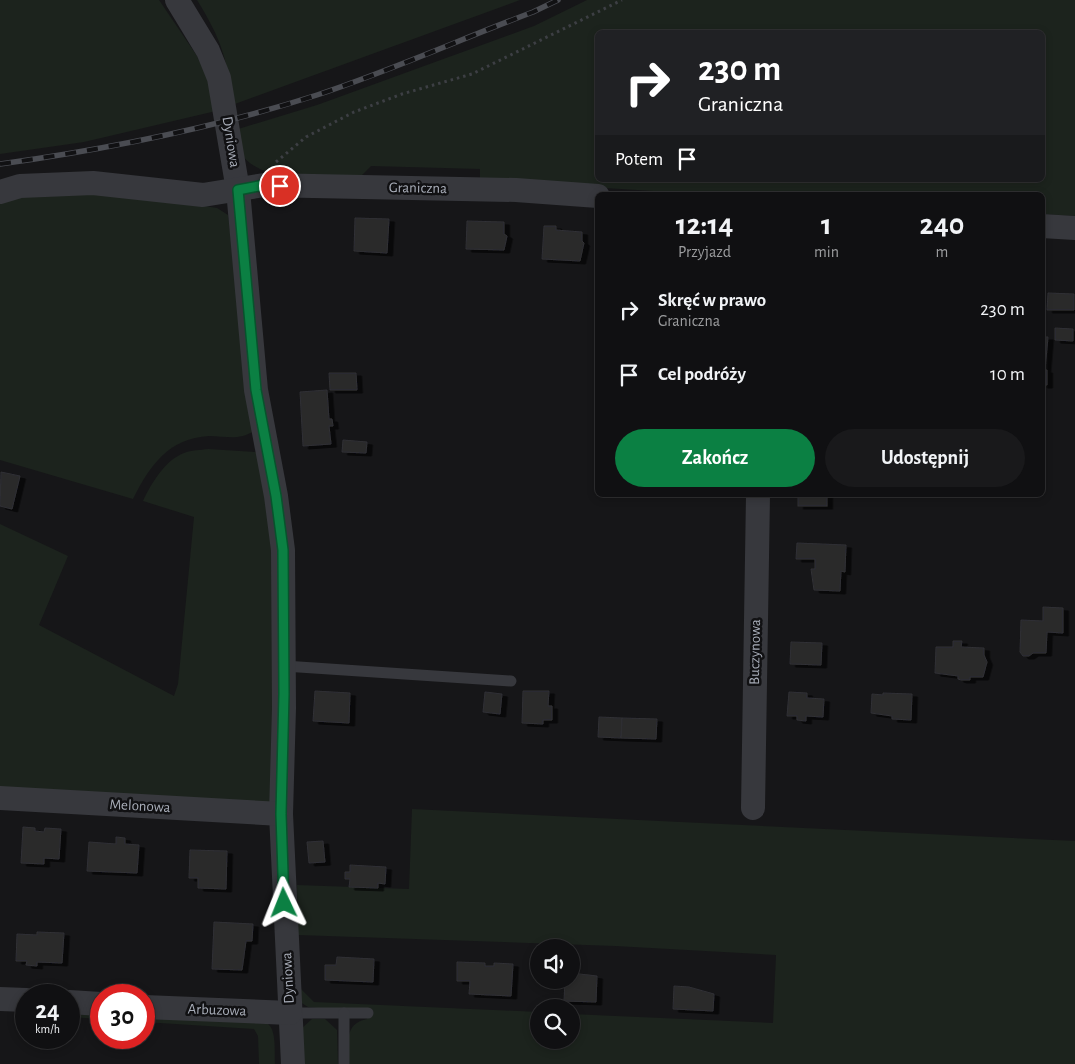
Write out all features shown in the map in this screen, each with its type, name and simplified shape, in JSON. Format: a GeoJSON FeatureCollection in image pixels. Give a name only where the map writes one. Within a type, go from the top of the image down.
{"type":"FeatureCollection","features":[{"type":"Feature","properties":{"kind":"street","name":"Dyniowa"},"geometry":{"type":"LineString","coordinates":[[177,0],[208,51],[219,78],[238,190],[256,390],[276,496],[283,550],[284,666],[281,814],[293,1064]]}},
{"type":"Feature","properties":{"kind":"street","name":"Graniczna"},"geometry":{"type":"LineString","coordinates":[[0,192],[20,186],[93,183],[203,195],[264,185],[516,190],[595,196]]}},
{"type":"Feature","properties":{"kind":"street"},"geometry":{"type":"LineString","coordinates":[[1045,226],[1075,228]]}},
{"type":"Feature","properties":{"kind":"street","name":"Buczynowa"},"geometry":{"type":"LineString","coordinates":[[753,808],[758,497]]}},
{"type":"Feature","properties":{"kind":"street","name":"Melonowa"},"geometry":{"type":"LineString","coordinates":[[0,798],[281,814]]}},
{"type":"Feature","properties":{"kind":"street"},"geometry":{"type":"LineString","coordinates":[[0,999],[15,1000]]}},
{"type":"Feature","properties":{"kind":"street","name":"Arbuzowa"},"geometry":{"type":"LineString","coordinates":[[155,1007],[290,1013]]}},
{"type":"Feature","properties":{"kind":"lane"},"geometry":{"type":"LineString","coordinates":[[284,666],[511,681]]}},
{"type":"Feature","properties":{"kind":"lane"},"geometry":{"type":"LineString","coordinates":[[290,1013],[368,1013]]}},
{"type":"Feature","properties":{"kind":"lane"},"geometry":{"type":"LineString","coordinates":[[344,1013],[344,1064]]}},
{"type":"Feature","properties":{"kind":"path"},"geometry":{"type":"LineString","coordinates":[[264,185],[276,162],[306,137],[354,112],[402,94],[472,74],[622,0]]}},
{"type":"Feature","properties":{"kind":"shaded area"},"geometry":{"type":"Polygon","coordinates":[[[0,0],[159,0],[197,56],[210,83],[216,111],[84,142],[0,154],[0,0]]]}},
{"type":"Feature","properties":{"kind":"shaded area"},"geometry":{"type":"Polygon","coordinates":[[[197,0],[520,0],[232,105],[228,75],[218,38],[197,0]]]}},
{"type":"Feature","properties":{"kind":"shaded area"},"geometry":{"type":"Polygon","coordinates":[[[587,0],[1075,0],[1075,216],[1045,214],[1045,192],[668,192],[480,180],[480,169],[371,166],[360,177],[293,177],[276,175],[261,169],[248,161],[237,149],[235,130],[317,105],[534,26],[587,0]]]}},
{"type":"Feature","properties":{"kind":"shaded area"},"geometry":{"type":"Polygon","coordinates":[[[93,188],[217,208],[228,215],[254,431],[237,437],[209,436],[195,438],[172,448],[162,456],[146,475],[133,499],[0,460],[0,197],[93,188]]]}},
{"type":"Feature","properties":{"kind":"shaded area"},"geometry":{"type":"Polygon","coordinates":[[[208,449],[255,452],[260,456],[274,545],[273,805],[0,790],[0,524],[68,556],[39,625],[174,696],[178,684],[194,517],[143,501],[154,480],[177,456],[187,452],[208,449]]]}},
{"type":"Feature","properties":{"kind":"shaded area"},"geometry":{"type":"Polygon","coordinates":[[[412,809],[1075,841],[1075,1064],[349,1064],[348,1042],[351,1030],[354,1025],[367,1019],[368,1013],[308,1007],[300,1002],[300,988],[314,1002],[530,1012],[530,1049],[580,1049],[580,1014],[773,1023],[776,955],[580,945],[580,939],[530,939],[530,943],[298,935],[297,885],[409,889],[412,809]]]}},
{"type":"Feature","properties":{"kind":"shaded area"},"geometry":{"type":"Polygon","coordinates":[[[80,1009],[90,1009],[90,1018],[80,1018],[80,1009]]]}},
{"type":"Feature","properties":{"kind":"shaded area"},"geometry":{"type":"Polygon","coordinates":[[[155,1014],[268,1024],[274,1037],[275,1064],[259,1064],[258,1036],[254,1029],[155,1023],[155,1014]]]}},
{"type":"Feature","properties":{"kind":"shaded area"},"geometry":{"type":"Polygon","coordinates":[[[312,1019],[325,1019],[337,1030],[338,1064],[301,1064],[301,1029],[312,1019]]]}},
{"type":"Feature","properties":{"kind":"building"},"geometry":{"type":"Polygon","coordinates":[[[355,218],[389,219],[387,253],[354,251],[355,218]]]}},
{"type":"Feature","properties":{"kind":"building"},"geometry":{"type":"Polygon","coordinates":[[[467,221],[504,222],[504,234],[507,236],[504,250],[466,249],[467,221]]]}},
{"type":"Feature","properties":{"kind":"building"},"geometry":{"type":"Polygon","coordinates":[[[544,226],[556,226],[556,230],[582,232],[582,241],[584,243],[580,261],[542,259],[544,226]]]}},
{"type":"Feature","properties":{"kind":"building"},"geometry":{"type":"Polygon","coordinates":[[[1048,293],[1074,294],[1074,310],[1047,310],[1048,293]]]}},
{"type":"Feature","properties":{"kind":"building"},"geometry":{"type":"Polygon","coordinates":[[[1055,328],[1073,329],[1073,341],[1055,340],[1055,328]]]}},
{"type":"Feature","properties":{"kind":"building"},"geometry":{"type":"Polygon","coordinates":[[[1045,337],[1048,337],[1045,370],[1045,337]]]}},
{"type":"Feature","properties":{"kind":"building"},"geometry":{"type":"Polygon","coordinates":[[[1045,370],[1047,370],[1047,385],[1045,385],[1045,370]]]}},
{"type":"Feature","properties":{"kind":"building"},"geometry":{"type":"Polygon","coordinates":[[[329,373],[356,373],[357,390],[330,390],[329,373]]]}},
{"type":"Feature","properties":{"kind":"building"},"geometry":{"type":"Polygon","coordinates":[[[327,390],[329,419],[332,419],[333,426],[329,426],[331,444],[303,446],[300,392],[327,390]]]}},
{"type":"Feature","properties":{"kind":"building"},"geometry":{"type":"Polygon","coordinates":[[[343,440],[367,442],[366,453],[342,452],[343,440]]]}},
{"type":"Feature","properties":{"kind":"building"},"geometry":{"type":"Polygon","coordinates":[[[1,472],[20,476],[12,509],[0,506],[1,472]]]}},
{"type":"Feature","properties":{"kind":"building"},"geometry":{"type":"Polygon","coordinates":[[[798,497],[827,497],[827,506],[798,506],[798,497]]]}},
{"type":"Feature","properties":{"kind":"building"},"geometry":{"type":"Polygon","coordinates":[[[797,543],[846,545],[845,572],[841,571],[840,591],[814,590],[811,569],[815,569],[815,559],[796,559],[797,543]]]}},
{"type":"Feature","properties":{"kind":"building"},"geometry":{"type":"Polygon","coordinates":[[[1043,607],[1063,608],[1063,633],[1047,632],[1046,653],[1033,653],[1029,656],[1023,656],[1020,652],[1021,620],[1043,621],[1043,607]]]}},
{"type":"Feature","properties":{"kind":"building"},"geometry":{"type":"Polygon","coordinates":[[[953,641],[962,641],[961,647],[984,648],[987,662],[983,677],[970,677],[970,680],[961,680],[958,679],[958,676],[935,673],[936,647],[953,647],[953,641]]]}},
{"type":"Feature","properties":{"kind":"building"},"geometry":{"type":"Polygon","coordinates":[[[791,642],[822,643],[821,665],[790,664],[791,642]]]}},
{"type":"Feature","properties":{"kind":"building"},"geometry":{"type":"Polygon","coordinates":[[[315,691],[350,693],[349,723],[313,721],[315,691]]]}},
{"type":"Feature","properties":{"kind":"building"},"geometry":{"type":"Polygon","coordinates":[[[523,691],[549,691],[548,706],[552,706],[552,720],[543,720],[543,724],[522,723],[523,691]]]}},
{"type":"Feature","properties":{"kind":"building"},"geometry":{"type":"Polygon","coordinates":[[[485,692],[502,694],[500,714],[483,712],[485,692]]]}},
{"type":"Feature","properties":{"kind":"building"},"geometry":{"type":"Polygon","coordinates":[[[789,692],[807,693],[807,698],[824,699],[823,717],[806,716],[806,721],[797,720],[797,716],[787,716],[789,692]]]}},
{"type":"Feature","properties":{"kind":"building"},"geometry":{"type":"Polygon","coordinates":[[[883,693],[912,694],[911,720],[892,719],[892,716],[871,713],[872,694],[883,695],[883,693]]]}},
{"type":"Feature","properties":{"kind":"building"},"geometry":{"type":"Polygon","coordinates":[[[599,717],[622,718],[621,738],[598,737],[599,717]]]}},
{"type":"Feature","properties":{"kind":"building"},"geometry":{"type":"Polygon","coordinates":[[[622,718],[657,719],[656,739],[621,738],[622,718]]]}},
{"type":"Feature","properties":{"kind":"building"},"geometry":{"type":"Polygon","coordinates":[[[23,827],[35,828],[35,831],[44,832],[45,828],[61,829],[59,859],[44,858],[44,864],[21,863],[23,827]]]}},
{"type":"Feature","properties":{"kind":"building"},"geometry":{"type":"Polygon","coordinates":[[[116,837],[125,838],[125,844],[139,845],[137,873],[87,871],[89,842],[116,844],[116,837]]]}},
{"type":"Feature","properties":{"kind":"building"},"geometry":{"type":"Polygon","coordinates":[[[323,841],[325,862],[309,863],[307,842],[323,841]]]}},
{"type":"Feature","properties":{"kind":"building"},"geometry":{"type":"Polygon","coordinates":[[[190,850],[227,851],[226,889],[198,888],[198,878],[189,878],[190,850]]]}},
{"type":"Feature","properties":{"kind":"building"},"geometry":{"type":"Polygon","coordinates":[[[350,865],[386,867],[385,884],[378,883],[378,888],[349,887],[350,879],[345,879],[345,872],[350,872],[350,865]]]}},
{"type":"Feature","properties":{"kind":"building"},"geometry":{"type":"Polygon","coordinates":[[[214,922],[253,924],[252,941],[246,941],[242,970],[212,969],[214,922]]]}},
{"type":"Feature","properties":{"kind":"building"},"geometry":{"type":"Polygon","coordinates":[[[37,932],[64,933],[62,963],[37,962],[37,966],[26,965],[27,961],[16,961],[17,934],[37,935],[37,932]]]}},
{"type":"Feature","properties":{"kind":"building"},"geometry":{"type":"Polygon","coordinates":[[[337,957],[374,959],[373,982],[325,980],[325,965],[336,965],[337,957]]]}},
{"type":"Feature","properties":{"kind":"building"},"geometry":{"type":"Polygon","coordinates":[[[457,962],[485,963],[485,966],[494,966],[494,963],[513,964],[511,996],[469,994],[470,981],[457,981],[457,962]]]}},
{"type":"Feature","properties":{"kind":"building"},"geometry":{"type":"Polygon","coordinates":[[[580,974],[597,976],[596,1002],[564,999],[565,989],[580,989],[580,974]]]}},
{"type":"Feature","properties":{"kind":"building"},"geometry":{"type":"Polygon","coordinates":[[[674,986],[689,987],[714,994],[713,1011],[673,1009],[674,986]]]}},
{"type":"Feature","properties":{"kind":"railway"},"geometry":{"type":"LineString","coordinates":[[0,164],[121,144],[239,118],[278,107],[371,76],[533,12],[558,0]]}},
{"type":"Feature","properties":{"kind":"route"},"geometry":{"type":"LineString","coordinates":[[280,186],[264,185],[238,190],[256,390],[276,496],[283,550],[284,694],[281,814],[284,903]]}}]}
